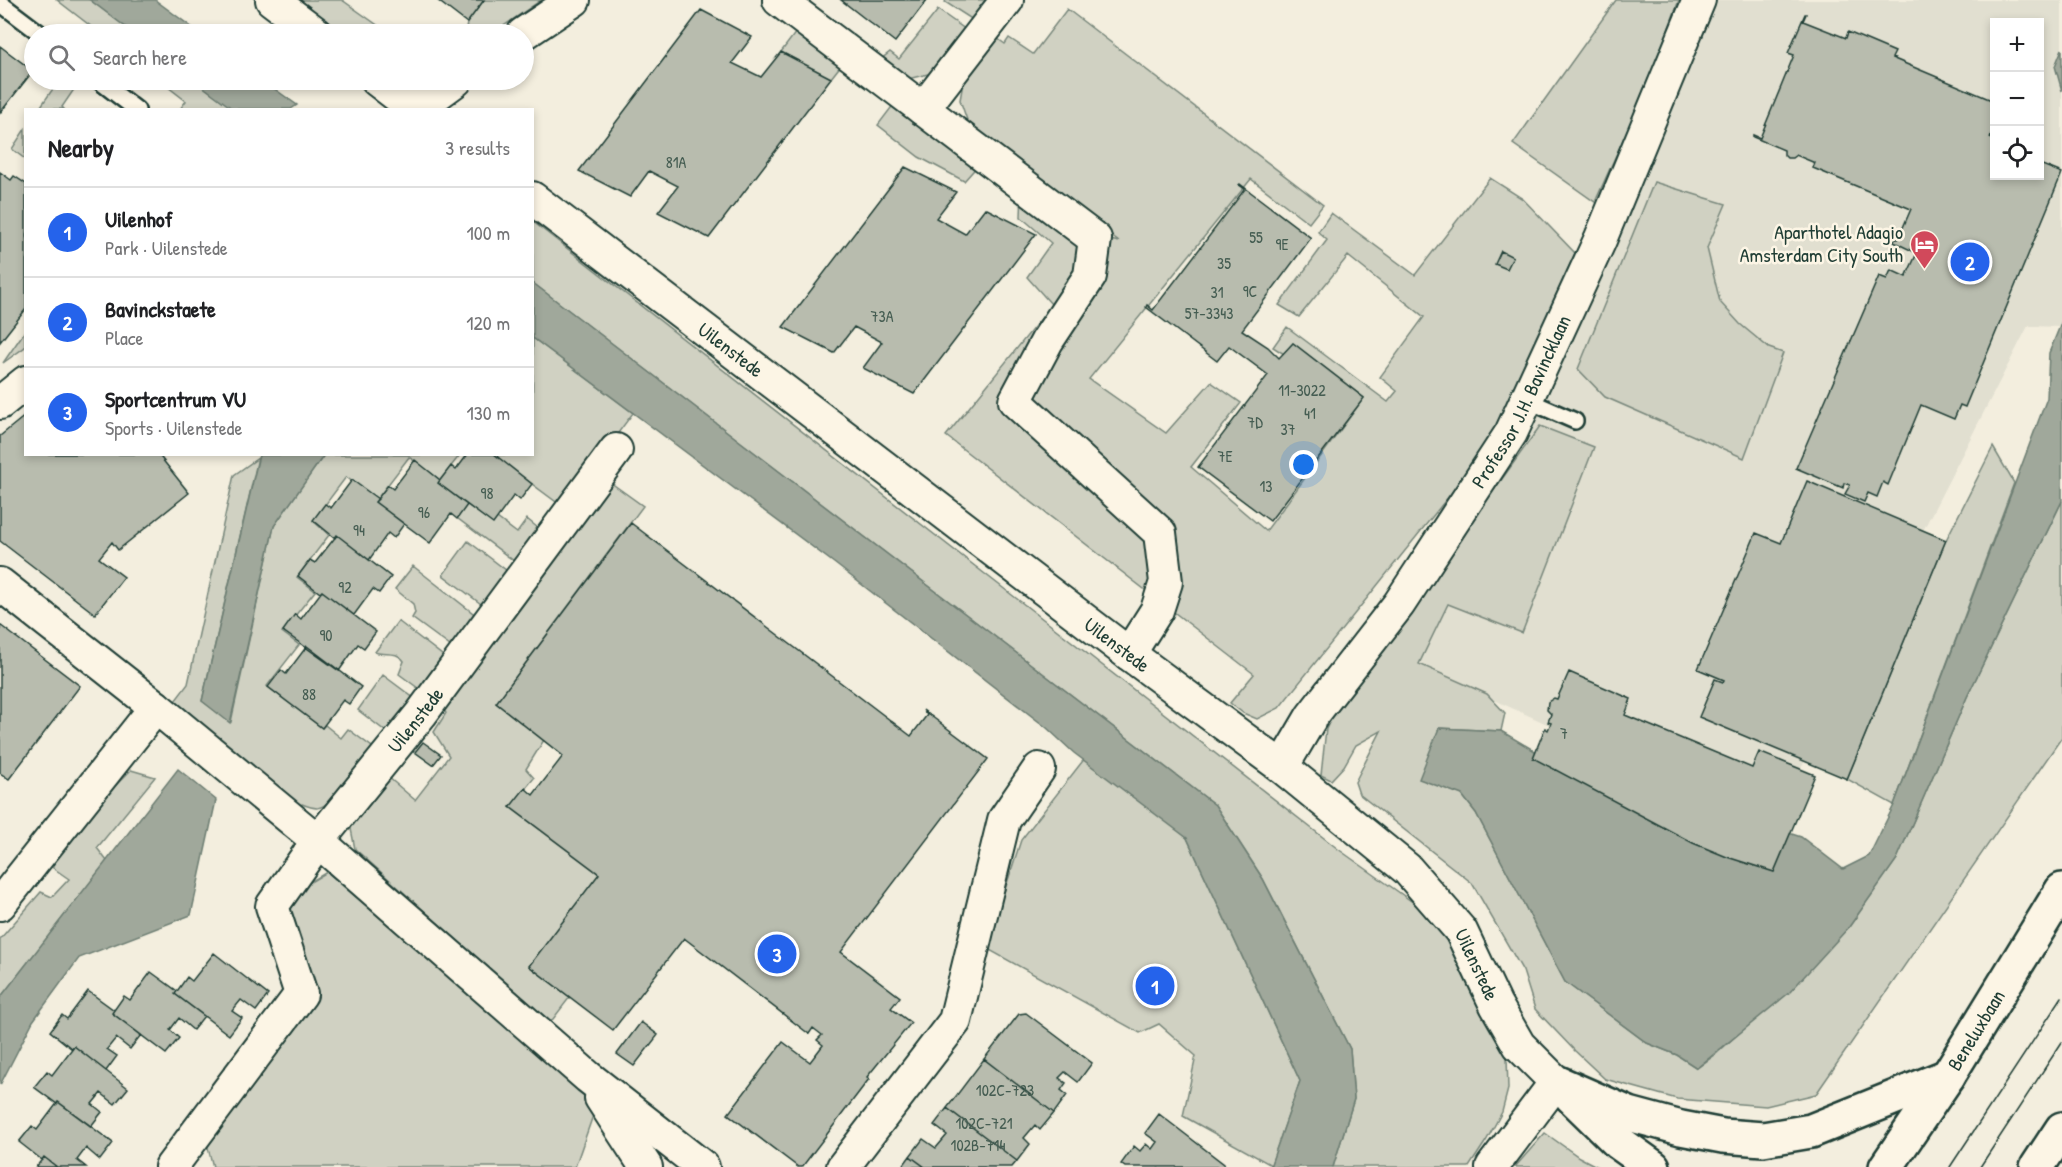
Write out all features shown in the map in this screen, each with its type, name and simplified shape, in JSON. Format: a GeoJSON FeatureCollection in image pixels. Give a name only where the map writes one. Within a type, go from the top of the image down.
{"type":"FeatureCollection","features":[{"type":"Feature","properties":{"kind":"main road","name":"Beneluxbaan"},"geometry":{"type":"LineString","coordinates":[[1886,1167],[1948,1076],[2062,890]]}},
{"type":"Feature","properties":{"kind":"main road"},"geometry":{"type":"LineString","coordinates":[[1556,1082],[1640,1117],[1723,1136],[1763,1139],[1811,1131],[1948,1076]]}},
{"type":"Feature","properties":{"kind":"main road"},"geometry":{"type":"LineString","coordinates":[[1556,1082],[1618,1142],[1653,1167]]}},
{"type":"Feature","properties":{"kind":"main road"},"geometry":{"type":"LineString","coordinates":[[2037,1167],[2062,1129]]}},
{"type":"Feature","properties":{"kind":"street"},"geometry":{"type":"LineString","coordinates":[[272,0],[304,24]]}},
{"type":"Feature","properties":{"kind":"street"},"geometry":{"type":"LineString","coordinates":[[534,27],[574,0]]}},
{"type":"Feature","properties":{"kind":"street"},"geometry":{"type":"LineString","coordinates":[[779,0],[1095,239],[1090,276],[1047,341],[1015,401],[1160,533],[1166,582],[1157,610],[1129,654]]}},
{"type":"Feature","properties":{"kind":"street"},"geometry":{"type":"LineString","coordinates":[[922,109],[1007,0]]}},
{"type":"Feature","properties":{"kind":"street","name":"Professor J.H. Bavincklaan"},"geometry":{"type":"LineString","coordinates":[[1282,767],[1312,716],[1405,594],[1511,433],[1600,240],[1699,0]]}},
{"type":"Feature","properties":{"kind":"street"},"geometry":{"type":"LineString","coordinates":[[390,90],[415,108]]}},
{"type":"Feature","properties":{"kind":"street"},"geometry":{"type":"LineString","coordinates":[[417,108],[442,90]]}},
{"type":"Feature","properties":{"kind":"street","name":"Uilenstede"},"geometry":{"type":"LineString","coordinates":[[534,200],[1129,654],[1282,767],[1407,869],[1461,931],[1496,1005],[1519,1045],[1556,1082]]}},
{"type":"Feature","properties":{"kind":"street"},"geometry":{"type":"LineString","coordinates":[[0,403],[24,384]]}},
{"type":"Feature","properties":{"kind":"street","name":"Uilenstede"},"geometry":{"type":"LineString","coordinates":[[171,1167],[301,994],[272,906],[318,841],[421,714],[616,450]]}},
{"type":"Feature","properties":{"kind":"street"},"geometry":{"type":"LineString","coordinates":[[0,584],[156,707],[318,841],[588,1077],[703,1167]]}},
{"type":"Feature","properties":{"kind":"street"},"geometry":{"type":"LineString","coordinates":[[0,904],[156,707]]}},
{"type":"Feature","properties":{"kind":"street"},"geometry":{"type":"LineString","coordinates":[[843,1167],[955,1021],[1004,820],[1039,769]]}},
{"type":"Feature","properties":{"kind":"street"},"geometry":{"type":"LineString","coordinates":[[588,1077],[646,1167]]}},
{"type":"Feature","properties":{"kind":"street"},"geometry":{"type":"LineString","coordinates":[[1492,1167],[1556,1082]]}},
{"type":"Feature","properties":{"kind":"lane"},"geometry":{"type":"LineString","coordinates":[[0,3],[28,24]]}},
{"type":"Feature","properties":{"kind":"lane"},"geometry":{"type":"LineString","coordinates":[[112,90],[134,108]]}},
{"type":"Feature","properties":{"kind":"lane"},"geometry":{"type":"LineString","coordinates":[[1527,400],[1575,421]]}},
{"type":"Feature","properties":{"kind":"shaded area"},"geometry":{"type":"Polygon","coordinates":[[[57,0],[90,0],[122,24],[88,24],[57,0]]]}},
{"type":"Feature","properties":{"kind":"shaded area"},"geometry":{"type":"Polygon","coordinates":[[[90,0],[155,0],[187,24],[122,24],[90,0]]]}},
{"type":"Feature","properties":{"kind":"shaded area"},"geometry":{"type":"Polygon","coordinates":[[[296,0],[342,0],[376,24],[327,24],[296,0]]]}},
{"type":"Feature","properties":{"kind":"shaded area"},"geometry":{"type":"Polygon","coordinates":[[[484,0],[541,0],[506,24],[467,23],[484,0]]]}},
{"type":"Feature","properties":{"kind":"shaded area"},"geometry":{"type":"Polygon","coordinates":[[[946,0],[990,0],[973,20],[945,2],[946,0]]]}},
{"type":"Feature","properties":{"kind":"shaded area"},"geometry":{"type":"Polygon","coordinates":[[[1616,0],[1679,0],[1651,77],[1595,202],[1513,144],[1616,0]]]}},
{"type":"Feature","properties":{"kind":"shaded area"},"geometry":{"type":"Polygon","coordinates":[[[1687,0],[2062,0],[2062,327],[2028,326],[1771,827],[1353,635],[1424,544],[1507,421],[1687,0]]]}},
{"type":"Feature","properties":{"kind":"shaded area"},"geometry":{"type":"Polygon","coordinates":[[[1067,9],[1323,205],[1309,223],[1251,179],[1089,379],[1166,433],[1211,382],[1241,403],[1191,467],[1266,531],[1364,398],[1293,343],[1284,354],[1273,347],[1287,327],[1388,402],[1397,391],[1380,377],[1424,317],[1348,256],[1299,317],[1279,305],[1327,240],[1318,232],[1331,213],[1415,275],[1490,178],[1523,199],[1575,253],[1509,400],[1481,456],[1279,708],[1257,719],[1243,713],[1230,703],[1254,674],[946,436],[1052,305],[1027,277],[1051,243],[1021,217],[1022,191],[1062,229],[1119,242],[1021,167],[967,120],[960,100],[963,83],[998,39],[1005,44],[1009,38],[1033,54],[1067,9]]]}},
{"type":"Feature","properties":{"kind":"shaded area"},"geometry":{"type":"Polygon","coordinates":[[[938,10],[969,32],[940,71],[908,79],[880,60],[890,52],[899,59],[938,10]]]}},
{"type":"Feature","properties":{"kind":"shaded area"},"geometry":{"type":"Polygon","coordinates":[[[802,24],[845,60],[831,78],[781,52],[802,24]]]}},
{"type":"Feature","properties":{"kind":"shaded area"},"geometry":{"type":"Polygon","coordinates":[[[2062,49],[2062,91],[2055,66],[2062,49]]]}},
{"type":"Feature","properties":{"kind":"shaded area"},"geometry":{"type":"Polygon","coordinates":[[[52,90],[74,90],[63,108],[40,108],[52,90]]]}},
{"type":"Feature","properties":{"kind":"shaded area"},"geometry":{"type":"Polygon","coordinates":[[[172,90],[208,90],[235,108],[181,108],[186,101],[172,90]]]}},
{"type":"Feature","properties":{"kind":"shaded area"},"geometry":{"type":"Polygon","coordinates":[[[207,90],[276,90],[297,105],[292,108],[232,108],[207,90]]]}},
{"type":"Feature","properties":{"kind":"shaded area"},"geometry":{"type":"Polygon","coordinates":[[[897,100],[980,163],[964,181],[919,157],[878,125],[897,100]]]}},
{"type":"Feature","properties":{"kind":"shaded area"},"geometry":{"type":"Polygon","coordinates":[[[24,131],[24,158],[12,149],[24,131]]]}},
{"type":"Feature","properties":{"kind":"shaded area"},"geometry":{"type":"Polygon","coordinates":[[[1654,182],[1726,204],[1707,248],[1720,302],[1740,324],[1769,348],[1783,353],[1744,458],[1605,397],[1578,369],[1654,182]]]}},
{"type":"Feature","properties":{"kind":"shaded area"},"geometry":{"type":"Polygon","coordinates":[[[534,223],[1338,849],[1428,913],[1478,988],[1507,1058],[1508,1089],[1502,1112],[1469,1167],[1333,1167],[1354,1099],[1350,1049],[1263,879],[1215,805],[534,284],[534,223]]]}},
{"type":"Feature","properties":{"kind":"shaded area"},"geometry":{"type":"Polygon","coordinates":[[[534,284],[1215,805],[1263,879],[1350,1049],[1354,1099],[1333,1167],[1270,1167],[1300,1081],[1187,838],[1074,753],[1047,728],[834,563],[534,339],[534,284]]]}},
{"type":"Feature","properties":{"kind":"shaded area"},"geometry":{"type":"Polygon","coordinates":[[[2062,321],[2062,501],[1967,697],[1897,859],[1849,927],[1790,992],[1697,1068],[1677,1055],[1647,1043],[1565,982],[1476,813],[1462,795],[1419,779],[1439,728],[1501,731],[1535,751],[1749,857],[1786,832],[1801,837],[1843,869],[1869,856],[1894,805],[2047,398],[2049,353],[2062,321]]]}},
{"type":"Feature","properties":{"kind":"shaded area"},"geometry":{"type":"Polygon","coordinates":[[[24,332],[24,348],[3,363],[24,332]]]}},
{"type":"Feature","properties":{"kind":"shaded area"},"geometry":{"type":"Polygon","coordinates":[[[534,339],[633,413],[563,507],[494,456],[534,456],[534,339]]]}},
{"type":"Feature","properties":{"kind":"shaded area"},"geometry":{"type":"Polygon","coordinates":[[[1540,426],[1594,447],[1522,633],[1448,604],[1419,664],[1487,694],[1505,713],[1501,731],[1439,728],[1462,795],[1476,813],[1565,982],[1647,1043],[1677,1055],[1697,1068],[1749,1024],[1849,927],[1897,859],[1967,697],[2062,501],[2062,737],[1816,1094],[1766,1106],[1677,1099],[1605,1079],[1535,1009],[1523,971],[1472,883],[1359,794],[1355,782],[1381,731],[1356,745],[1344,766],[1331,780],[1321,775],[1326,729],[1333,715],[1540,426]]]}},
{"type":"Feature","properties":{"kind":"shaded area"},"geometry":{"type":"Polygon","coordinates":[[[1993,447],[2014,483],[1894,805],[1847,779],[1946,540],[1993,447]]]}},
{"type":"Feature","properties":{"kind":"shaded area"},"geometry":{"type":"Polygon","coordinates":[[[259,456],[323,456],[274,526],[230,723],[202,701],[259,456]]]}},
{"type":"Feature","properties":{"kind":"shaded area"},"geometry":{"type":"Polygon","coordinates":[[[323,456],[459,456],[440,480],[409,457],[377,499],[346,477],[313,521],[329,535],[297,577],[315,591],[282,632],[299,645],[267,686],[322,728],[325,725],[341,738],[348,729],[376,750],[336,803],[331,799],[318,808],[302,804],[299,807],[172,705],[188,684],[234,475],[258,458],[202,701],[231,722],[274,526],[323,456]]]}},
{"type":"Feature","properties":{"kind":"shaded area"},"geometry":{"type":"Polygon","coordinates":[[[607,480],[643,506],[496,703],[544,740],[526,769],[534,778],[510,807],[599,874],[529,966],[570,997],[550,1023],[355,849],[349,819],[381,771],[415,800],[449,756],[434,732],[446,713],[436,702],[607,480]]]}},
{"type":"Feature","properties":{"kind":"shaded area"},"geometry":{"type":"Polygon","coordinates":[[[467,505],[493,523],[497,518],[517,533],[527,519],[543,532],[518,564],[457,518],[467,505]]]}},
{"type":"Feature","properties":{"kind":"shaded area"},"geometry":{"type":"Polygon","coordinates":[[[468,541],[511,574],[485,607],[443,575],[468,541]]]}},
{"type":"Feature","properties":{"kind":"shaded area"},"geometry":{"type":"Polygon","coordinates":[[[413,566],[478,617],[454,649],[412,618],[415,613],[413,604],[395,589],[413,566]]]}},
{"type":"Feature","properties":{"kind":"shaded area"},"geometry":{"type":"Polygon","coordinates":[[[398,621],[447,659],[422,691],[399,674],[404,661],[401,658],[394,654],[375,652],[398,621]]]}},
{"type":"Feature","properties":{"kind":"shaded area"},"geometry":{"type":"Polygon","coordinates":[[[383,675],[415,699],[389,734],[358,710],[383,675]]]}},
{"type":"Feature","properties":{"kind":"shaded area"},"geometry":{"type":"Polygon","coordinates":[[[1089,753],[1187,838],[1300,1081],[1271,1165],[1183,1116],[1196,1056],[1159,1024],[1140,1033],[986,948],[1021,840],[1089,753]]]}},
{"type":"Feature","properties":{"kind":"shaded area"},"geometry":{"type":"Polygon","coordinates":[[[178,769],[216,800],[191,915],[79,958],[33,1021],[0,1085],[0,998],[178,769]]]}},
{"type":"Feature","properties":{"kind":"shaded area"},"geometry":{"type":"Polygon","coordinates":[[[131,770],[155,777],[97,848],[107,861],[0,998],[0,939],[41,892],[52,897],[69,879],[46,863],[77,824],[131,770]]]}},
{"type":"Feature","properties":{"kind":"shaded area"},"geometry":{"type":"Polygon","coordinates":[[[327,872],[597,1104],[575,1167],[213,1167],[207,1144],[317,995],[290,929],[292,893],[327,872]]]}},
{"type":"Feature","properties":{"kind":"shaded area"},"geometry":{"type":"Polygon","coordinates":[[[1545,1133],[1579,1157],[1598,1167],[1515,1167],[1545,1133]]]}},
{"type":"Feature","properties":{"kind":"building"},"geometry":{"type":"Polygon","coordinates":[[[437,0],[484,0],[467,23],[437,0]]]}},
{"type":"Feature","properties":{"kind":"building"},"geometry":{"type":"Polygon","coordinates":[[[841,0],[927,0],[895,42],[841,0]]]}},
{"type":"Feature","properties":{"kind":"building"},"geometry":{"type":"Polygon","coordinates":[[[701,10],[752,37],[732,63],[761,77],[781,52],[831,78],[709,238],[658,212],[678,186],[649,171],[630,197],[579,171],[701,10]]]}},
{"type":"Feature","properties":{"kind":"building"},"geometry":{"type":"Polygon","coordinates":[[[1805,14],[1803,21],[1846,38],[1848,32],[1895,52],[1892,58],[1990,99],[1990,180],[2044,180],[2044,166],[2062,173],[1965,407],[1960,405],[1954,419],[1921,405],[1888,485],[1883,482],[1877,497],[1868,493],[1864,502],[1845,494],[1850,485],[1844,483],[1843,488],[1796,468],[1879,276],[1887,279],[1891,270],[1906,277],[1917,253],[1894,242],[1898,239],[1911,209],[1813,168],[1815,163],[1796,155],[1787,158],[1784,150],[1753,137],[1753,135],[1760,138],[1794,55],[1788,53],[1805,14]]]}},
{"type":"Feature","properties":{"kind":"building"},"geometry":{"type":"Polygon","coordinates":[[[0,46],[24,64],[24,82],[0,113],[0,46]]]}},
{"type":"Feature","properties":{"kind":"building"},"geometry":{"type":"Polygon","coordinates":[[[905,167],[956,192],[936,218],[965,234],[985,208],[1036,234],[914,394],[863,368],[882,342],[854,327],[834,353],[783,327],[905,167]]]}},
{"type":"Feature","properties":{"kind":"building"},"geometry":{"type":"Polygon","coordinates":[[[0,172],[11,180],[14,176],[24,183],[24,312],[0,342],[0,172]]]}},
{"type":"Feature","properties":{"kind":"building"},"geometry":{"type":"Polygon","coordinates":[[[1240,184],[1311,238],[1242,330],[1268,347],[1279,358],[1293,343],[1364,398],[1270,521],[1198,467],[1268,375],[1229,346],[1217,361],[1146,307],[1147,305],[1153,310],[1245,189],[1240,184]]]}},
{"type":"Feature","properties":{"kind":"building"},"geometry":{"type":"Polygon","coordinates":[[[1501,251],[1513,257],[1507,269],[1495,264],[1501,251]]]}},
{"type":"Feature","properties":{"kind":"building"},"geometry":{"type":"Polygon","coordinates":[[[24,417],[24,456],[160,456],[189,493],[118,550],[112,542],[99,558],[124,577],[95,614],[0,541],[0,436],[24,417]]]}},
{"type":"Feature","properties":{"kind":"building"},"geometry":{"type":"Polygon","coordinates":[[[466,456],[497,456],[532,484],[520,500],[514,495],[493,524],[438,483],[451,466],[456,470],[466,456]]]}},
{"type":"Feature","properties":{"kind":"building"},"geometry":{"type":"Polygon","coordinates":[[[415,460],[440,480],[438,483],[467,505],[457,519],[451,514],[430,543],[375,502],[388,485],[393,489],[415,460]]]}},
{"type":"Feature","properties":{"kind":"building"},"geometry":{"type":"Polygon","coordinates":[[[352,480],[378,499],[375,502],[404,524],[394,538],[388,533],[369,560],[337,535],[335,538],[313,520],[325,504],[331,508],[352,480]]]}},
{"type":"Feature","properties":{"kind":"building"},"geometry":{"type":"Polygon","coordinates":[[[1807,481],[1946,540],[1847,779],[1699,717],[1715,679],[1723,682],[1724,680],[1698,669],[1756,533],[1781,543],[1807,481]]]}},
{"type":"Feature","properties":{"kind":"building"},"geometry":{"type":"Polygon","coordinates":[[[631,523],[911,736],[927,715],[923,710],[988,759],[841,952],[900,997],[891,1008],[911,1023],[867,1077],[869,1079],[802,1167],[798,1167],[728,1114],[783,1042],[810,1062],[823,1045],[817,1040],[822,1035],[813,1028],[809,1034],[684,938],[613,1030],[529,966],[599,874],[510,807],[525,788],[533,795],[563,756],[496,703],[631,523]]]}},
{"type":"Feature","properties":{"kind":"building"},"geometry":{"type":"Polygon","coordinates":[[[337,535],[391,577],[379,593],[373,589],[354,615],[298,576],[310,560],[315,563],[337,535]]]}},
{"type":"Feature","properties":{"kind":"building"},"geometry":{"type":"Polygon","coordinates":[[[322,591],[376,632],[364,648],[358,644],[339,671],[283,631],[295,614],[301,619],[322,591]]]}},
{"type":"Feature","properties":{"kind":"building"},"geometry":{"type":"Polygon","coordinates":[[[0,625],[80,686],[9,779],[0,773],[0,625]]]}},
{"type":"Feature","properties":{"kind":"building"},"geometry":{"type":"Polygon","coordinates":[[[307,646],[361,687],[349,704],[343,700],[322,728],[268,687],[281,670],[286,674],[307,646]]]}},
{"type":"Feature","properties":{"kind":"building"},"geometry":{"type":"Polygon","coordinates":[[[1569,672],[1631,699],[1625,715],[1752,768],[1759,752],[1815,775],[1774,872],[1693,843],[1533,758],[1545,728],[1548,730],[1551,723],[1548,722],[1551,714],[1547,710],[1548,702],[1554,698],[1557,699],[1569,672]]]}},
{"type":"Feature","properties":{"kind":"building"},"geometry":{"type":"Polygon","coordinates":[[[423,742],[441,755],[433,765],[415,752],[423,742]]]}},
{"type":"Feature","properties":{"kind":"building"},"geometry":{"type":"Polygon","coordinates":[[[214,953],[268,995],[256,1011],[241,1000],[232,1011],[242,1018],[229,1035],[175,994],[187,977],[192,981],[214,953]]]}},
{"type":"Feature","properties":{"kind":"building"},"geometry":{"type":"Polygon","coordinates":[[[151,972],[177,991],[175,994],[204,1016],[193,1030],[179,1018],[170,1030],[179,1038],[166,1054],[112,1013],[124,996],[130,1000],[151,972]]]}},
{"type":"Feature","properties":{"kind":"building"},"geometry":{"type":"Polygon","coordinates":[[[88,991],[114,1010],[112,1013],[141,1035],[130,1049],[116,1038],[107,1049],[117,1056],[106,1071],[50,1031],[62,1015],[67,1019],[88,991]]]}},
{"type":"Feature","properties":{"kind":"building"},"geometry":{"type":"Polygon","coordinates":[[[1026,1013],[1092,1063],[1078,1082],[1065,1072],[1059,1078],[1066,1083],[1061,1090],[1067,1095],[1054,1113],[984,1059],[1019,1014],[1026,1013]]]}},
{"type":"Feature","properties":{"kind":"building"},"geometry":{"type":"Polygon","coordinates":[[[641,1022],[658,1035],[634,1066],[617,1054],[641,1022]]]}},
{"type":"Feature","properties":{"kind":"building"},"geometry":{"type":"Polygon","coordinates":[[[74,1046],[128,1088],[115,1104],[101,1093],[92,1104],[102,1112],[91,1126],[34,1087],[47,1071],[52,1075],[74,1046]]]}},
{"type":"Feature","properties":{"kind":"building"},"geometry":{"type":"Polygon","coordinates":[[[984,1059],[1054,1113],[1040,1130],[1035,1125],[1024,1138],[1030,1144],[1017,1161],[947,1108],[984,1059]]]}},
{"type":"Feature","properties":{"kind":"building"},"geometry":{"type":"Polygon","coordinates":[[[58,1102],[113,1143],[100,1160],[86,1148],[77,1160],[86,1167],[57,1167],[44,1157],[42,1160],[19,1142],[32,1126],[37,1130],[58,1102]]]}},
{"type":"Feature","properties":{"kind":"building"},"geometry":{"type":"Polygon","coordinates":[[[947,1108],[1017,1161],[1012,1167],[925,1167],[910,1156],[923,1139],[936,1148],[947,1135],[934,1125],[947,1108]]]}},
{"type":"Feature","properties":{"kind":"building"},"geometry":{"type":"Polygon","coordinates":[[[1159,1114],[1225,1167],[1125,1167],[1121,1164],[1134,1146],[1140,1151],[1146,1144],[1152,1149],[1157,1142],[1145,1133],[1159,1114]]]}},
{"type":"Feature","properties":{"kind":"building"},"geometry":{"type":"Polygon","coordinates":[[[910,1156],[925,1167],[902,1167],[910,1156]]]}},
{"type":"Feature","properties":{"kind":"building"},"geometry":{"type":"Polygon","coordinates":[[[44,1157],[57,1167],[36,1167],[44,1157]]]}},
{"type":"Feature","properties":{"kind":"tram line"},"geometry":{"type":"LineString","coordinates":[[1950,1167],[2062,997]]}},
{"type":"Feature","properties":{"kind":"tram line"},"geometry":{"type":"LineString","coordinates":[[1980,1167],[2062,1042]]}},
{"type":"Feature","properties":{"kind":"place","name":"Bavinckstaete"},"geometry":{"type":"Point","coordinates":[1970,262]}},
{"type":"Feature","properties":{"kind":"place","name":"Aparthotel Adagio Amsterdam City South"},"geometry":{"type":"Point","coordinates":[1924,270]}},
{"type":"Feature","properties":{"kind":"place","name":"Sportcentrum VU"},"geometry":{"type":"Point","coordinates":[777,954]}},
{"type":"Feature","properties":{"kind":"place","name":"Uilenhof"},"geometry":{"type":"Point","coordinates":[1155,986]}}]}
